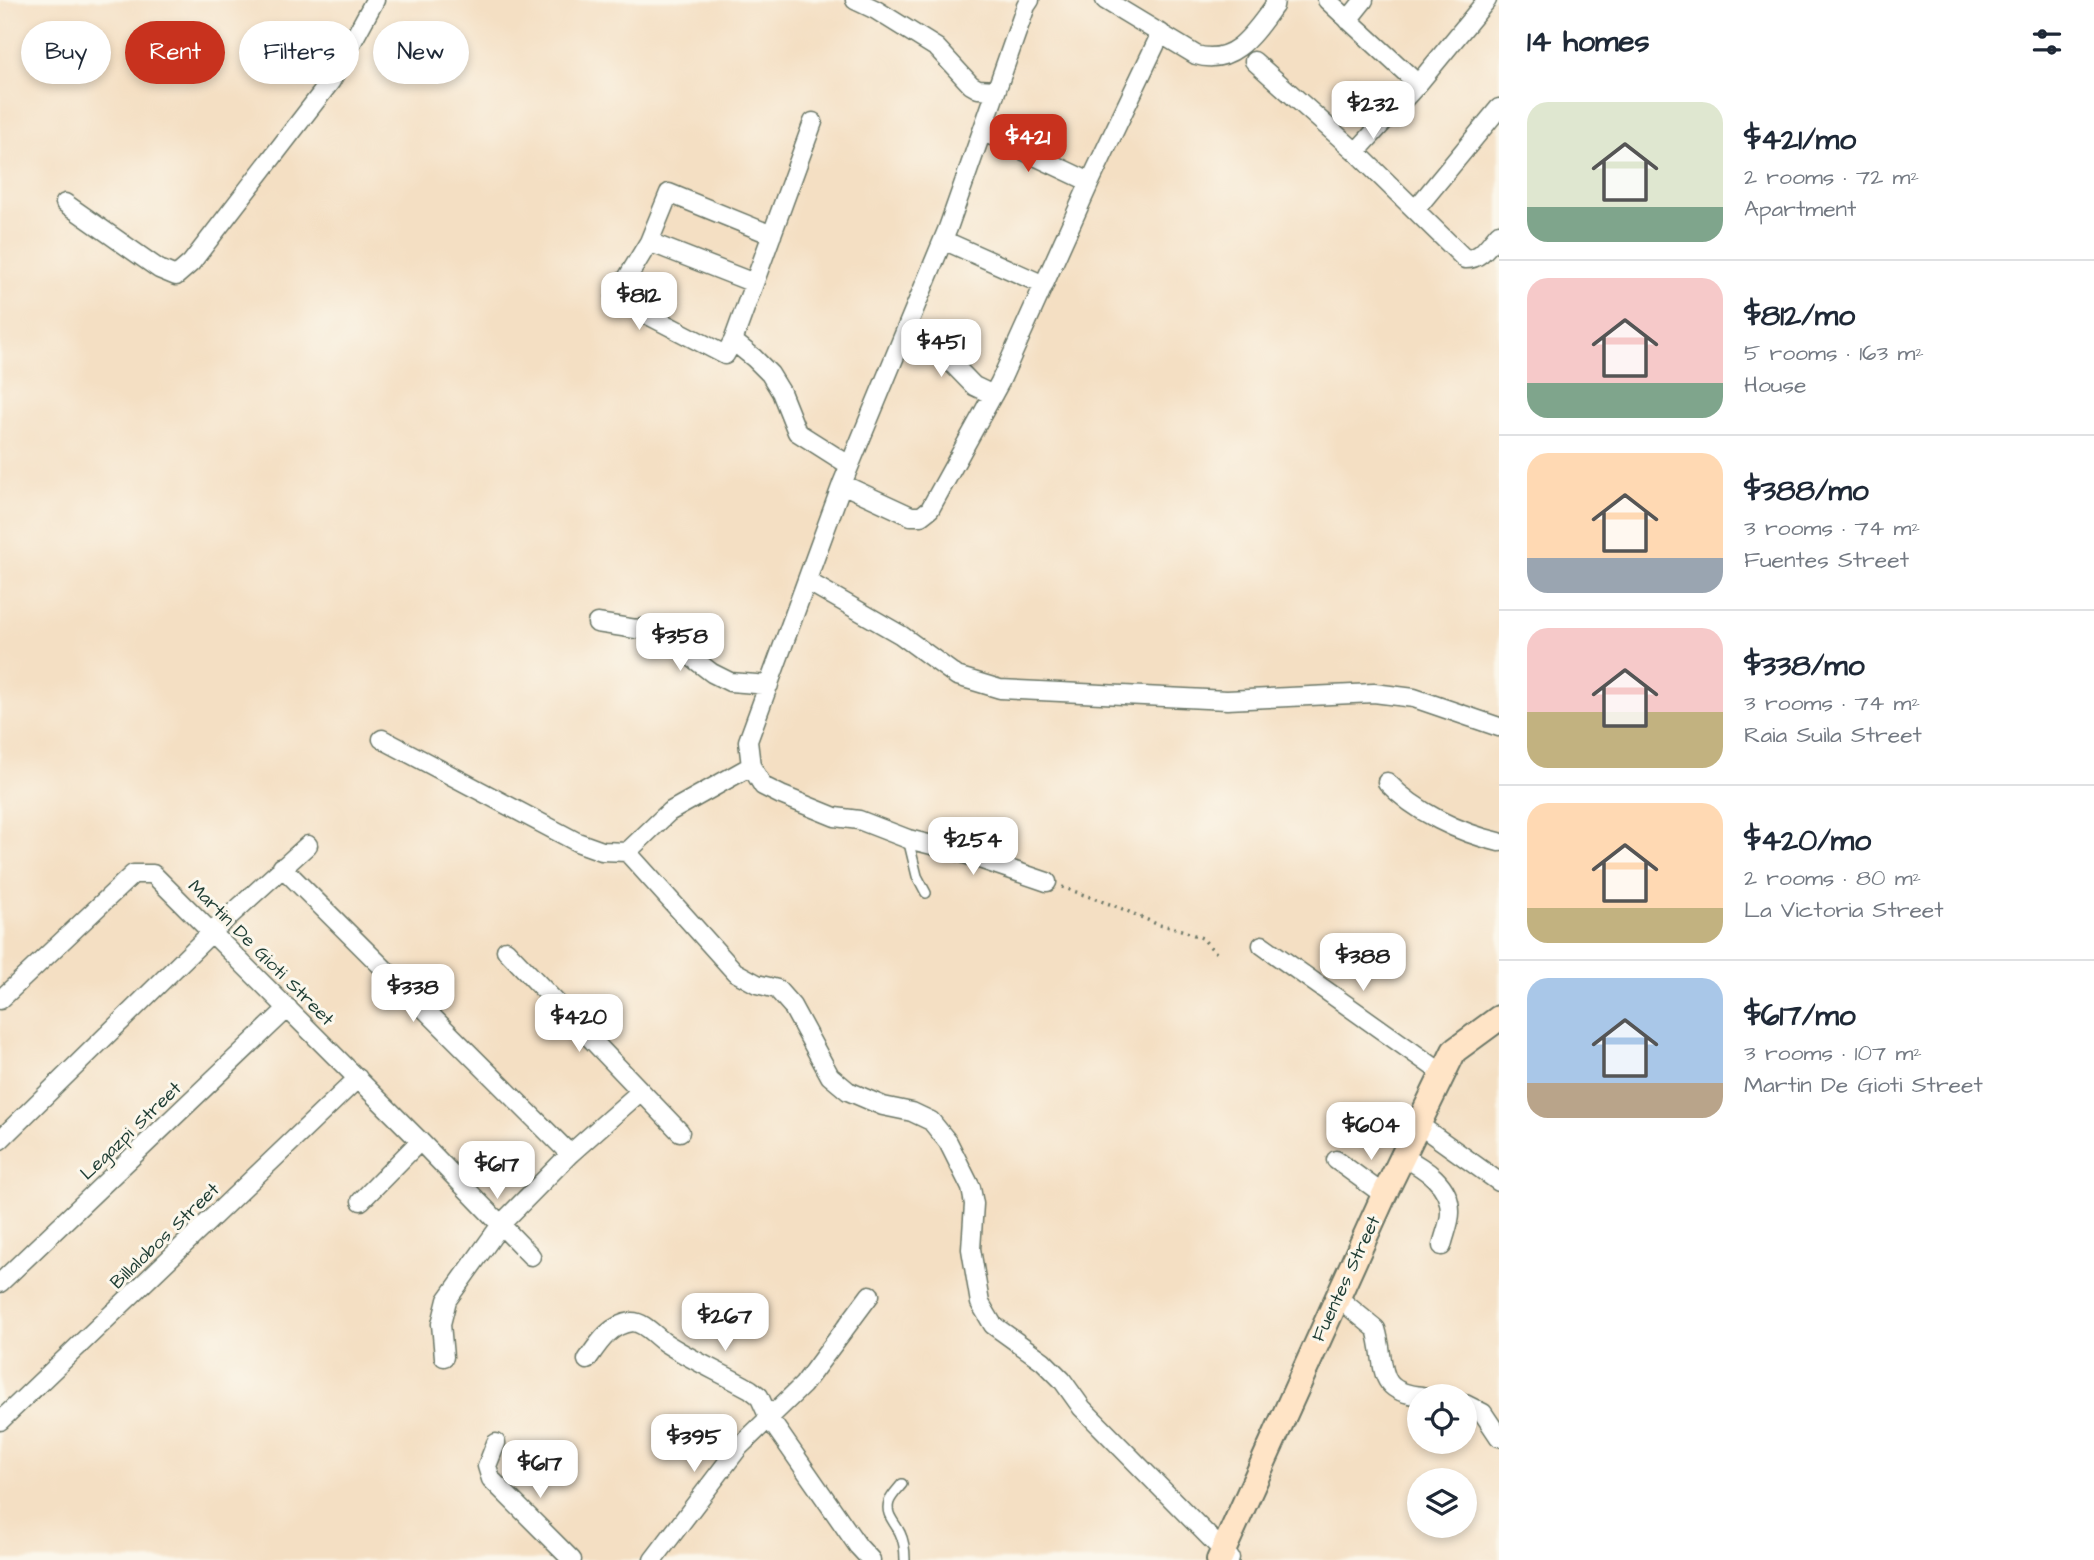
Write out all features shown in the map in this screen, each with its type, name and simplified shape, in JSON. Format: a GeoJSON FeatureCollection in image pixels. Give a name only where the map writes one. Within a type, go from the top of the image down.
{"type":"FeatureCollection","features":[{"type":"Feature","properties":{"kind":"street"},"geometry":{"type":"LineString","coordinates":[[65,203],[159,269],[176,276],[191,262],[331,81],[375,0]]}},
{"type":"Feature","properties":{"kind":"street"},"geometry":{"type":"LineString","coordinates":[[855,0],[866,4],[937,48],[971,85],[978,89],[996,90]]}},
{"type":"Feature","properties":{"kind":"street"},"geometry":{"type":"LineString","coordinates":[[1031,0],[1026,6],[943,240],[849,465],[748,741],[751,766],[763,786],[781,795],[835,817],[859,820],[908,839],[956,850],[1047,882]]}},
{"type":"Feature","properties":{"kind":"street"},"geometry":{"type":"LineString","coordinates":[[1105,0],[1196,55],[1209,59],[1220,58],[1250,39],[1275,0]]}},
{"type":"Feature","properties":{"kind":"street"},"geometry":{"type":"LineString","coordinates":[[1326,0],[1418,84]]}},
{"type":"Feature","properties":{"kind":"street"},"geometry":{"type":"LineString","coordinates":[[1348,19],[1364,0]]}},
{"type":"Feature","properties":{"kind":"street"},"geometry":{"type":"LineString","coordinates":[[1356,152],[1418,84],[1487,0]]}},
{"type":"Feature","properties":{"kind":"street"},"geometry":{"type":"LineString","coordinates":[[842,484],[911,516],[927,514],[993,395],[1161,33]]}},
{"type":"Feature","properties":{"kind":"street"},"geometry":{"type":"LineString","coordinates":[[1254,61],[1356,152],[1465,258],[1469,260],[1481,254],[1499,233]]}},
{"type":"Feature","properties":{"kind":"street"},"geometry":{"type":"LineString","coordinates":[[1415,209],[1499,108]]}},
{"type":"Feature","properties":{"kind":"street"},"geometry":{"type":"LineString","coordinates":[[772,235],[669,193],[649,242],[615,298],[725,355],[733,341],[772,235],[813,122]]}},
{"type":"Feature","properties":{"kind":"street"},"geometry":{"type":"LineString","coordinates":[[982,131],[1090,183]]}},
{"type":"Feature","properties":{"kind":"street"},"geometry":{"type":"LineString","coordinates":[[943,240],[1044,285]]}},
{"type":"Feature","properties":{"kind":"street"},"geometry":{"type":"LineString","coordinates":[[649,242],[754,283]]}},
{"type":"Feature","properties":{"kind":"street"},"geometry":{"type":"LineString","coordinates":[[905,332],[940,351],[974,386],[993,395]]}},
{"type":"Feature","properties":{"kind":"street"},"geometry":{"type":"LineString","coordinates":[[733,341],[770,374],[797,432],[849,465]]}},
{"type":"Feature","properties":{"kind":"street"},"geometry":{"type":"LineString","coordinates":[[807,581],[901,635],[957,677],[1000,689],[1227,700],[1374,693],[1414,698],[1499,727]]}},
{"type":"Feature","properties":{"kind":"street"},"geometry":{"type":"LineString","coordinates":[[597,623],[666,631],[681,649],[712,673],[730,682],[769,685]]}},
{"type":"Feature","properties":{"kind":"street"},"geometry":{"type":"LineString","coordinates":[[382,739],[577,842],[602,851],[627,852],[735,972],[757,984],[777,989],[792,1006],[830,1076],[848,1091],[883,1106],[912,1112],[931,1121],[948,1142],[971,1188],[974,1204],[971,1249],[975,1286],[980,1303],[993,1325],[1043,1361],[1062,1380],[1082,1408],[1224,1557]]}},
{"type":"Feature","properties":{"kind":"street"},"geometry":{"type":"LineString","coordinates":[[627,852],[669,812],[751,766]]}},
{"type":"Feature","properties":{"kind":"street"},"geometry":{"type":"LineString","coordinates":[[1387,782],[1398,794],[1455,828],[1499,842]]}},
{"type":"Feature","properties":{"kind":"street"},"geometry":{"type":"LineString","coordinates":[[0,1140],[213,931],[308,845]]}},
{"type":"Feature","properties":{"kind":"street"},"geometry":{"type":"LineString","coordinates":[[282,867],[570,1154]]}},
{"type":"Feature","properties":{"kind":"street","name":"Martin De Gioti Street"},"geometry":{"type":"LineString","coordinates":[[0,1000],[133,874],[153,874],[213,931],[502,1223],[531,1256]]}},
{"type":"Feature","properties":{"kind":"street"},"geometry":{"type":"LineString","coordinates":[[1262,945],[1442,1073]]}},
{"type":"Feature","properties":{"kind":"street"},"geometry":{"type":"LineString","coordinates":[[506,950],[680,1132]]}},
{"type":"Feature","properties":{"kind":"street","name":"Legazpi Street"},"geometry":{"type":"LineString","coordinates":[[0,1283],[288,1007]]}},
{"type":"Feature","properties":{"kind":"street","name":"Fuentes Street"},"geometry":{"type":"LineString","coordinates":[[1224,1557],[1337,1297],[1442,1073],[1454,1051],[1499,1018]]}},
{"type":"Feature","properties":{"kind":"street","name":"Billalobos Street"},"geometry":{"type":"LineString","coordinates":[[0,1422],[358,1078]]}},
{"type":"Feature","properties":{"kind":"street"},"geometry":{"type":"LineString","coordinates":[[444,1357],[441,1324],[447,1300],[502,1223],[570,1154],[641,1091]]}},
{"type":"Feature","properties":{"kind":"street"},"geometry":{"type":"LineString","coordinates":[[1418,1124],[1499,1182]]}},
{"type":"Feature","properties":{"kind":"street"},"geometry":{"type":"LineString","coordinates":[[361,1201],[420,1141]]}},
{"type":"Feature","properties":{"kind":"street"},"geometry":{"type":"LineString","coordinates":[[1402,1156],[1426,1170],[1445,1189],[1450,1213],[1442,1246]]}},
{"type":"Feature","properties":{"kind":"street"},"geometry":{"type":"LineString","coordinates":[[1336,1160],[1384,1195]]}},
{"type":"Feature","properties":{"kind":"street"},"geometry":{"type":"LineString","coordinates":[[653,1560],[738,1447],[803,1385],[870,1295]]}},
{"type":"Feature","properties":{"kind":"street"},"geometry":{"type":"LineString","coordinates":[[1337,1297],[1376,1329],[1382,1367],[1390,1385],[1399,1392],[1407,1393]]}},
{"type":"Feature","properties":{"kind":"street"},"geometry":{"type":"LineString","coordinates":[[587,1360],[603,1337],[619,1325],[633,1322],[750,1389],[759,1396],[769,1418],[858,1546],[871,1560]]}},
{"type":"Feature","properties":{"kind":"street"},"geometry":{"type":"LineString","coordinates":[[1477,1410],[1483,1413],[1499,1437]]}},
{"type":"Feature","properties":{"kind":"street"},"geometry":{"type":"LineString","coordinates":[[496,1443],[487,1466],[491,1479],[564,1557]]}},
{"type":"Feature","properties":{"kind":"lane"},"geometry":{"type":"LineString","coordinates":[[908,839],[917,877],[926,893]]}},
{"type":"Feature","properties":{"kind":"lane"},"geometry":{"type":"LineString","coordinates":[[902,1484],[889,1501],[889,1508],[890,1518],[899,1531],[904,1547],[905,1560]]}},
{"type":"Feature","properties":{"kind":"path"},"geometry":{"type":"LineString","coordinates":[[1047,882],[1118,907],[1159,925],[1177,928],[1202,938],[1218,955]]}}]}
